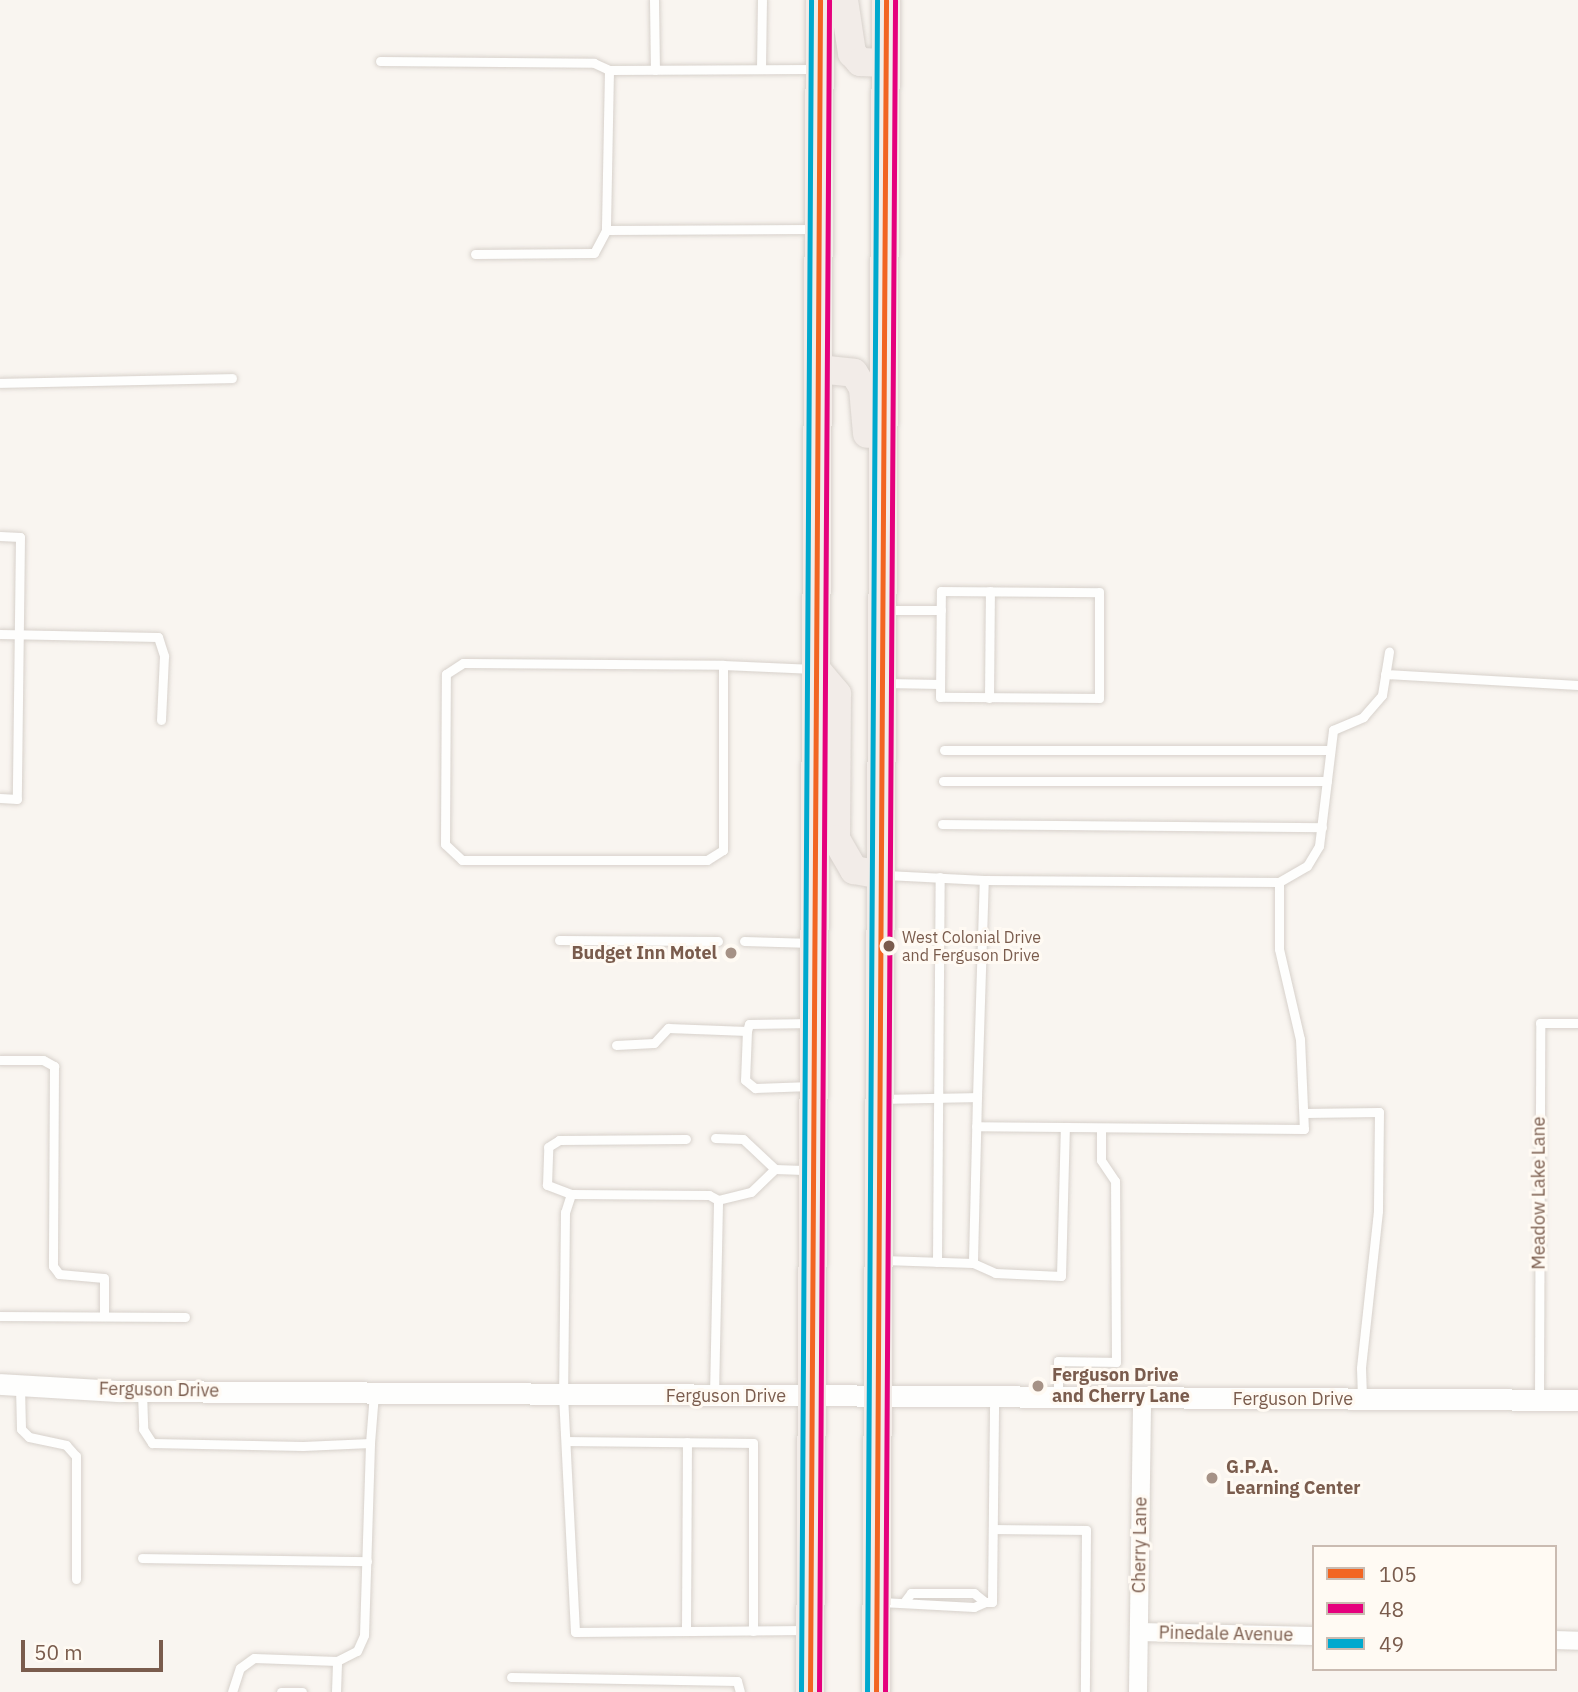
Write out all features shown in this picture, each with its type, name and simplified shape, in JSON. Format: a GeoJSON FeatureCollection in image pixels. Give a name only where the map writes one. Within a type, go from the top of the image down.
{"type":"FeatureCollection","features":[{"type":"Feature","properties":{"kind":"highway"},"geometry":{"type":"LineString","coordinates":[[810,1692],[820,0]]}},
{"type":"Feature","properties":{"kind":"highway"},"geometry":{"type":"LineString","coordinates":[[844,0],[852,53],[859,62],[886,63]]}},
{"type":"Feature","properties":{"kind":"highway"},"geometry":{"type":"LineString","coordinates":[[876,1692],[886,0]]}},
{"type":"Feature","properties":{"kind":"highway"},"geometry":{"type":"LineString","coordinates":[[818,369],[854,373],[863,388],[869,553],[883,577]]}},
{"type":"Feature","properties":{"kind":"highway"},"geometry":{"type":"LineString","coordinates":[[816,669],[837,694],[836,839],[854,870],[881,875]]}},
{"type":"Feature","properties":{"kind":"street","name":"Ferguson Drive"},"geometry":{"type":"LineString","coordinates":[[10,1384],[142,1391],[1578,1400]]}},
{"type":"Feature","properties":{"kind":"street","name":"Cherry Lane"},"geometry":{"type":"LineString","coordinates":[[1138,1692],[1142,1399]]}},
{"type":"Feature","properties":{"kind":"street","name":"Pinedale Avenue"},"geometry":{"type":"LineString","coordinates":[[1139,1632],[1312,1636]]}},
{"type":"Feature","properties":{"kind":"street"},"geometry":{"type":"LineString","coordinates":[[1557,1640],[1578,1641]]}},
{"type":"Feature","properties":{"kind":"lane"},"geometry":{"type":"LineString","coordinates":[[654,0],[655,70]]}},
{"type":"Feature","properties":{"kind":"lane"},"geometry":{"type":"LineString","coordinates":[[761,69],[762,0]]}},
{"type":"Feature","properties":{"kind":"lane"},"geometry":{"type":"LineString","coordinates":[[380,61],[594,63],[609,70],[820,69]]}},
{"type":"Feature","properties":{"kind":"lane"},"geometry":{"type":"LineString","coordinates":[[475,254],[594,253],[606,230],[609,70]]}},
{"type":"Feature","properties":{"kind":"lane"},"geometry":{"type":"LineString","coordinates":[[606,230],[819,229]]}},
{"type":"Feature","properties":{"kind":"lane"},"geometry":{"type":"LineString","coordinates":[[0,383],[232,378]]}},
{"type":"Feature","properties":{"kind":"lane"},"geometry":{"type":"LineString","coordinates":[[0,536],[20,537],[16,799],[0,798]]}},
{"type":"Feature","properties":{"kind":"lane"},"geometry":{"type":"LineString","coordinates":[[941,591],[1100,592],[1099,698],[940,697],[941,610],[941,591]]}},
{"type":"Feature","properties":{"kind":"lane"},"geometry":{"type":"LineString","coordinates":[[989,698],[990,591]]}},
{"type":"Feature","properties":{"kind":"lane"},"geometry":{"type":"LineString","coordinates":[[883,611],[941,610]]}},
{"type":"Feature","properties":{"kind":"lane"},"geometry":{"type":"LineString","coordinates":[[0,634],[158,637],[164,656],[161,720]]}},
{"type":"Feature","properties":{"kind":"lane"},"geometry":{"type":"LineString","coordinates":[[881,875],[984,880],[1279,882],[1307,866],[1319,846],[1328,750],[1333,730],[1363,717],[1382,695],[1389,652]]}},
{"type":"Feature","properties":{"kind":"lane"},"geometry":{"type":"LineString","coordinates":[[723,665],[723,850],[707,860],[462,860],[445,844],[446,674],[463,663],[723,665],[816,669]]}},
{"type":"Feature","properties":{"kind":"lane"},"geometry":{"type":"LineString","coordinates":[[1385,674],[1578,685]]}},
{"type":"Feature","properties":{"kind":"lane"},"geometry":{"type":"LineString","coordinates":[[882,683],[940,684]]}},
{"type":"Feature","properties":{"kind":"lane"},"geometry":{"type":"LineString","coordinates":[[944,750],[1328,750]]}},
{"type":"Feature","properties":{"kind":"lane"},"geometry":{"type":"LineString","coordinates":[[943,780],[1327,781]]}},
{"type":"Feature","properties":{"kind":"lane"},"geometry":{"type":"LineString","coordinates":[[942,824],[1322,827]]}},
{"type":"Feature","properties":{"kind":"lane"},"geometry":{"type":"LineString","coordinates":[[937,1262],[940,877]]}},
{"type":"Feature","properties":{"kind":"lane"},"geometry":{"type":"LineString","coordinates":[[973,1263],[984,880]]}},
{"type":"Feature","properties":{"kind":"lane"},"geometry":{"type":"LineString","coordinates":[[976,1126],[1304,1129],[1300,1039],[1279,949],[1279,882]]}},
{"type":"Feature","properties":{"kind":"lane"},"geometry":{"type":"LineString","coordinates":[[559,940],[718,941]]}},
{"type":"Feature","properties":{"kind":"lane"},"geometry":{"type":"LineString","coordinates":[[744,941],[814,943]]}},
{"type":"Feature","properties":{"kind":"lane"},"geometry":{"type":"LineString","coordinates":[[813,1023],[749,1024],[745,1080],[755,1088],[813,1086]]}},
{"type":"Feature","properties":{"kind":"lane","name":"Meadow Lake Lane"},"geometry":{"type":"LineString","coordinates":[[1539,1400],[1540,1023],[1578,1023]]}},
{"type":"Feature","properties":{"kind":"lane"},"geometry":{"type":"LineString","coordinates":[[616,1045],[654,1043],[668,1028],[747,1031]]}},
{"type":"Feature","properties":{"kind":"lane"},"geometry":{"type":"LineString","coordinates":[[0,1060],[43,1060],[54,1066],[53,1266],[59,1274],[104,1278],[104,1316]]}},
{"type":"Feature","properties":{"kind":"lane"},"geometry":{"type":"LineString","coordinates":[[879,1099],[977,1097]]}},
{"type":"Feature","properties":{"kind":"lane"},"geometry":{"type":"LineString","coordinates":[[1304,1113],[1379,1112],[1378,1211],[1361,1368],[1362,1400]]}},
{"type":"Feature","properties":{"kind":"lane"},"geometry":{"type":"LineString","coordinates":[[878,1260],[973,1263],[995,1273],[1061,1276],[1065,1127]]}},
{"type":"Feature","properties":{"kind":"lane"},"geometry":{"type":"LineString","coordinates":[[1059,1398],[1058,1361],[1116,1362],[1115,1181],[1101,1160],[1101,1128]]}},
{"type":"Feature","properties":{"kind":"lane"},"geometry":{"type":"LineString","coordinates":[[715,1138],[743,1139],[775,1169],[813,1171]]}},
{"type":"Feature","properties":{"kind":"lane"},"geometry":{"type":"LineString","coordinates":[[686,1139],[559,1140],[548,1147],[547,1185],[571,1194],[709,1195],[718,1200],[751,1192],[775,1169]]}},
{"type":"Feature","properties":{"kind":"lane"},"geometry":{"type":"LineString","coordinates":[[571,1194],[565,1212],[563,1395],[575,1632],[810,1630]]}},
{"type":"Feature","properties":{"kind":"lane"},"geometry":{"type":"LineString","coordinates":[[714,1396],[718,1200]]}},
{"type":"Feature","properties":{"kind":"lane"},"geometry":{"type":"LineString","coordinates":[[0,1316],[185,1317]]}},
{"type":"Feature","properties":{"kind":"lane"},"geometry":{"type":"LineString","coordinates":[[10,1384],[21,1429],[29,1437],[66,1446],[76,1456],[76,1579]]}},
{"type":"Feature","properties":{"kind":"lane"},"geometry":{"type":"LineString","coordinates":[[142,1391],[143,1429],[152,1443],[370,1443]]}},
{"type":"Feature","properties":{"kind":"lane"},"geometry":{"type":"LineString","coordinates":[[232,1692],[240,1668],[254,1658],[337,1661],[356,1651],[364,1635],[374,1393]]}},
{"type":"Feature","properties":{"kind":"lane"},"geometry":{"type":"LineString","coordinates":[[905,1601],[910,1607],[974,1607],[992,1602],[994,1397]]}},
{"type":"Feature","properties":{"kind":"lane"},"geometry":{"type":"LineString","coordinates":[[567,1441],[753,1443],[753,1630]]}},
{"type":"Feature","properties":{"kind":"lane"},"geometry":{"type":"LineString","coordinates":[[686,1631],[687,1443]]}},
{"type":"Feature","properties":{"kind":"lane"},"geometry":{"type":"LineString","coordinates":[[993,1529],[1086,1530],[1085,1692]]}},
{"type":"Feature","properties":{"kind":"lane"},"geometry":{"type":"LineString","coordinates":[[142,1558],[366,1561]]}},
{"type":"Feature","properties":{"kind":"lane"},"geometry":{"type":"LineString","coordinates":[[876,1603],[905,1601],[911,1593],[974,1593],[985,1602]]}},
{"type":"Feature","properties":{"kind":"lane"},"geometry":{"type":"LineString","coordinates":[[941,1593],[941,1606]]}},
{"type":"Feature","properties":{"kind":"lane"},"geometry":{"type":"LineString","coordinates":[[336,1692],[337,1661]]}},
{"type":"Feature","properties":{"kind":"lane"},"geometry":{"type":"LineString","coordinates":[[511,1676],[737,1681],[740,1692]]}},
{"type":"Feature","properties":{"kind":"lane"},"geometry":{"type":"LineString","coordinates":[[281,1692],[302,1692]]}},
{"type":"Feature","properties":{"kind":"transit line","name":"49"},"geometry":{"type":"LineString","coordinates":[[801,1692],[811,0]]}},
{"type":"Feature","properties":{"kind":"transit line","name":"105"},"geometry":{"type":"LineString","coordinates":[[810,1692],[820,0]]}},
{"type":"Feature","properties":{"kind":"transit line","name":"48"},"geometry":{"type":"LineString","coordinates":[[819,1692],[829,0]]}},
{"type":"Feature","properties":{"kind":"transit line","name":"49"},"geometry":{"type":"LineString","coordinates":[[867,1692],[877,0]]}},
{"type":"Feature","properties":{"kind":"transit line","name":"105"},"geometry":{"type":"LineString","coordinates":[[876,1692],[886,0]]}},
{"type":"Feature","properties":{"kind":"transit line","name":"48"},"geometry":{"type":"LineString","coordinates":[[885,1692],[895,0]]}},
{"type":"Feature","properties":{"kind":"place","name":"West Colonial Drive and Ferguson Drive"},"geometry":{"type":"Point","coordinates":[889,946]}},
{"type":"Feature","properties":{"kind":"place","name":"Budget Inn Motel"},"geometry":{"type":"Point","coordinates":[731,953]}},
{"type":"Feature","properties":{"kind":"place","name":"Ferguson Drive and Cherry Lane"},"geometry":{"type":"Point","coordinates":[1038,1386]}},
{"type":"Feature","properties":{"kind":"place","name":"G.P.A. Learning Center"},"geometry":{"type":"Point","coordinates":[1212,1478]}}]}
